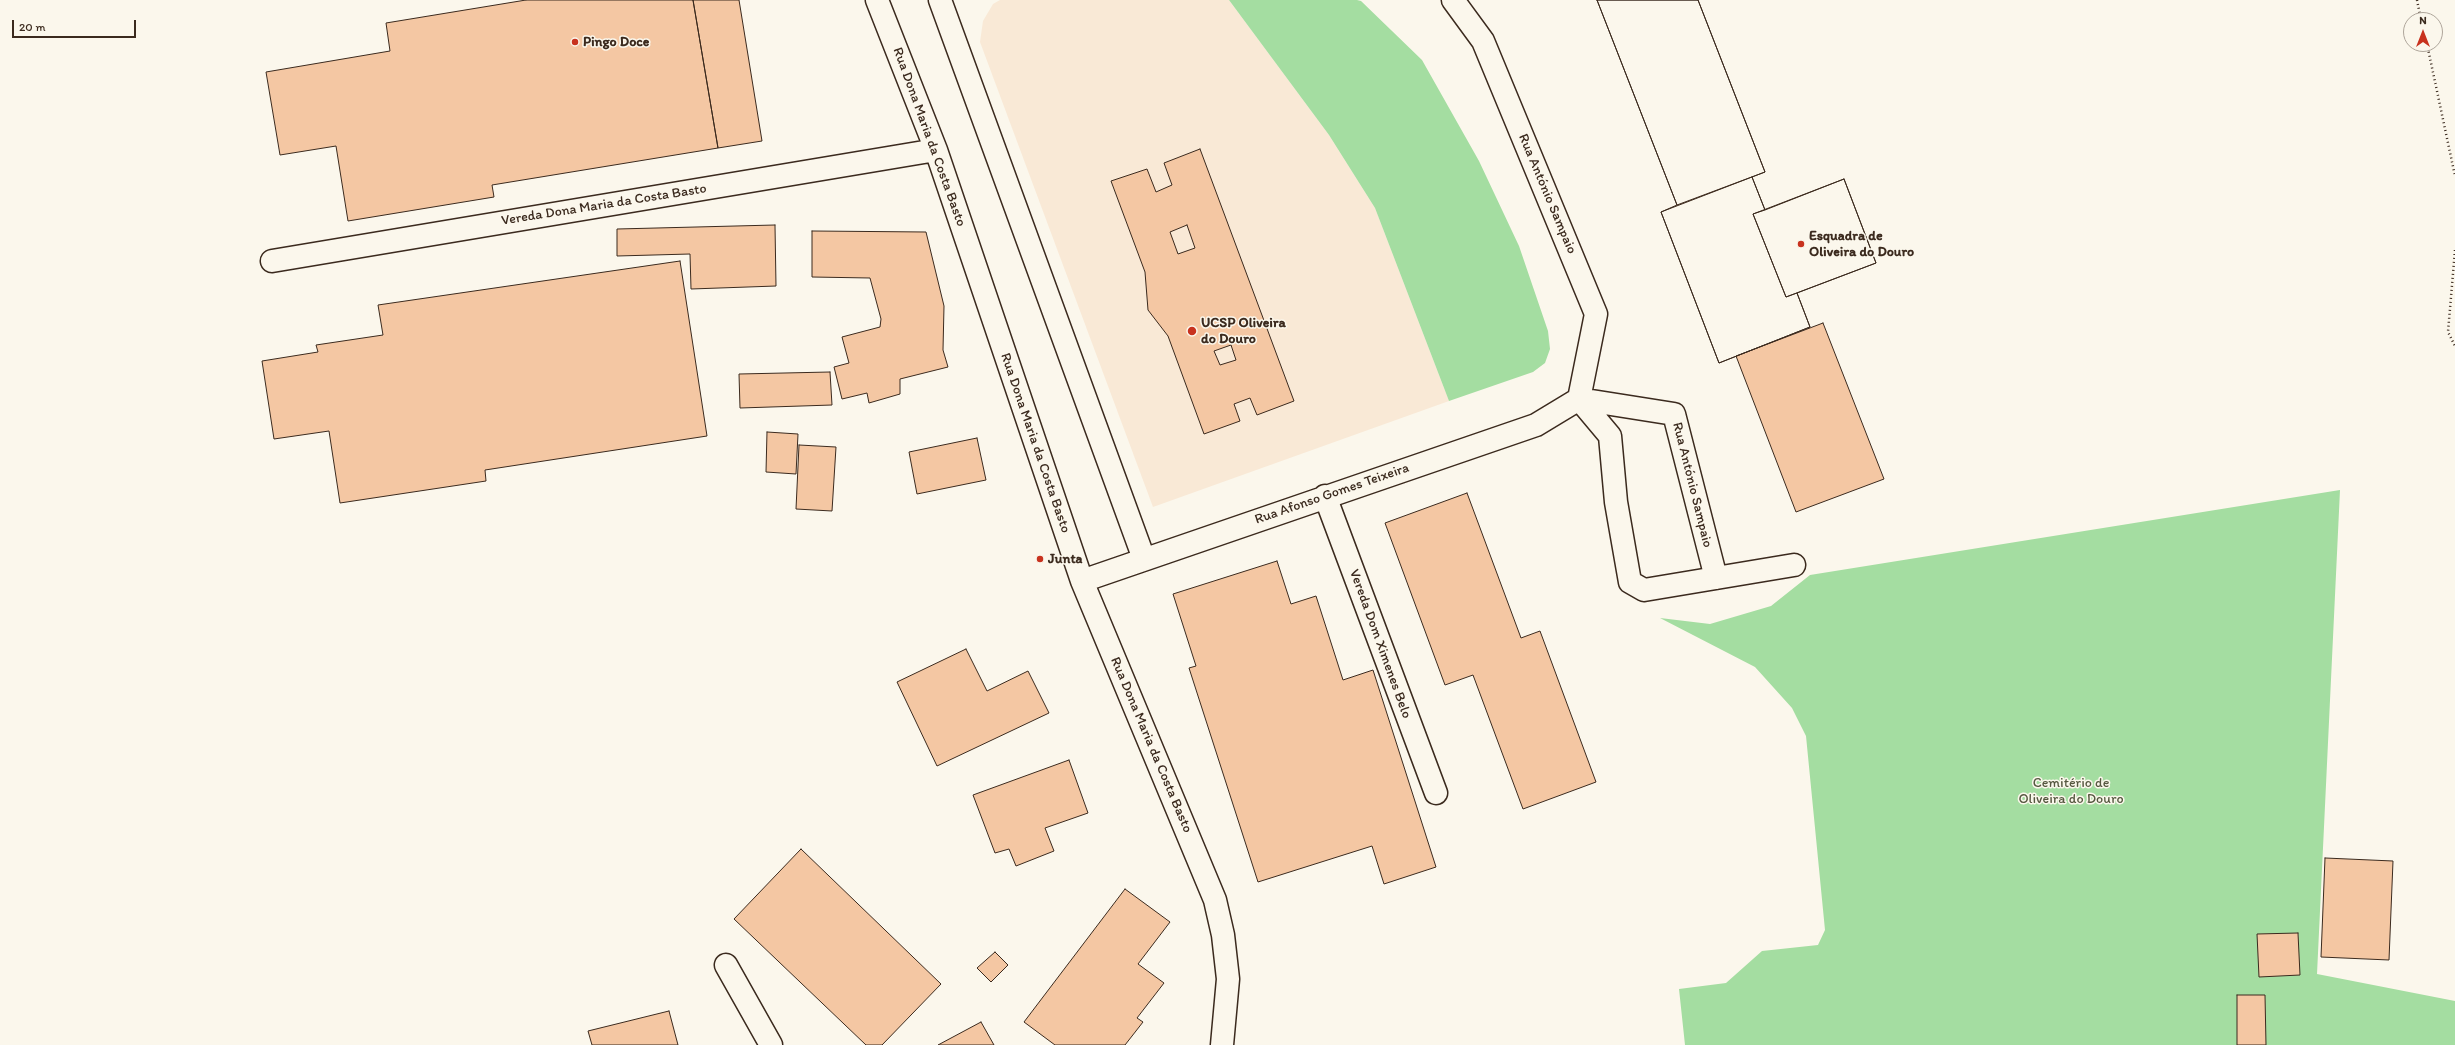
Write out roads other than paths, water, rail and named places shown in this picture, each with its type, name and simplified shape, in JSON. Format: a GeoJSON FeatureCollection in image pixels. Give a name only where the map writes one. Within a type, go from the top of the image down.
{"type":"FeatureCollection","features":[{"type":"Feature","properties":{"kind":"street","name":"Rua Dona Maria da Costa Basto"},"geometry":{"type":"LineString","coordinates":[[877,0],[936,150],[1082,581],[1215,900],[1223,935],[1228,979],[1222,1045]]}},
{"type":"Feature","properties":{"kind":"street"},"geometry":{"type":"LineString","coordinates":[[940,0],[1144,559]]}},
{"type":"Feature","properties":{"kind":"street","name":"Rua António Sampaio"},"geometry":{"type":"LineString","coordinates":[[1454,0],[1483,41],[1596,314],[1579,399],[1674,414],[1716,578]]}},
{"type":"Feature","properties":{"kind":"street","name":"Vereda Dona Maria da Costa Basto"},"geometry":{"type":"LineString","coordinates":[[272,261],[936,150]]}},
{"type":"Feature","properties":{"kind":"street"},"geometry":{"type":"LineString","coordinates":[[1579,399],[1610,436],[1616,502],[1630,582],[1644,590],[1794,565]]}},
{"type":"Feature","properties":{"kind":"street","name":"Rua Afonso Gomes Teixeira"},"geometry":{"type":"LineString","coordinates":[[1082,581],[1325,496],[1536,425],[1579,399]]}},
{"type":"Feature","properties":{"kind":"street","name":"Vereda Dom Ximenes Belo"},"geometry":{"type":"LineString","coordinates":[[1325,496],[1436,793]]}},
{"type":"Feature","properties":{"kind":"street"},"geometry":{"type":"LineString","coordinates":[[726,965],[771,1045]]}},
{"type":"Feature","properties":{"kind":"place","name":"Pingo Doce"},"geometry":{"type":"Point","coordinates":[575,42]}},
{"type":"Feature","properties":{"kind":"place","name":"Esquadra de Oliveira do Douro"},"geometry":{"type":"Point","coordinates":[1801,244]}},
{"type":"Feature","properties":{"kind":"place","name":"UCSP Oliveira do Douro"},"geometry":{"type":"Point","coordinates":[1192,331]}},
{"type":"Feature","properties":{"kind":"place","name":"Junta"},"geometry":{"type":"Point","coordinates":[1040,559]}},
{"type":"Feature","properties":{"kind":"park label","name":"Cemitério de Oliveira do Douro"},"geometry":{"type":"Point","coordinates":[2071,792]}}]}
